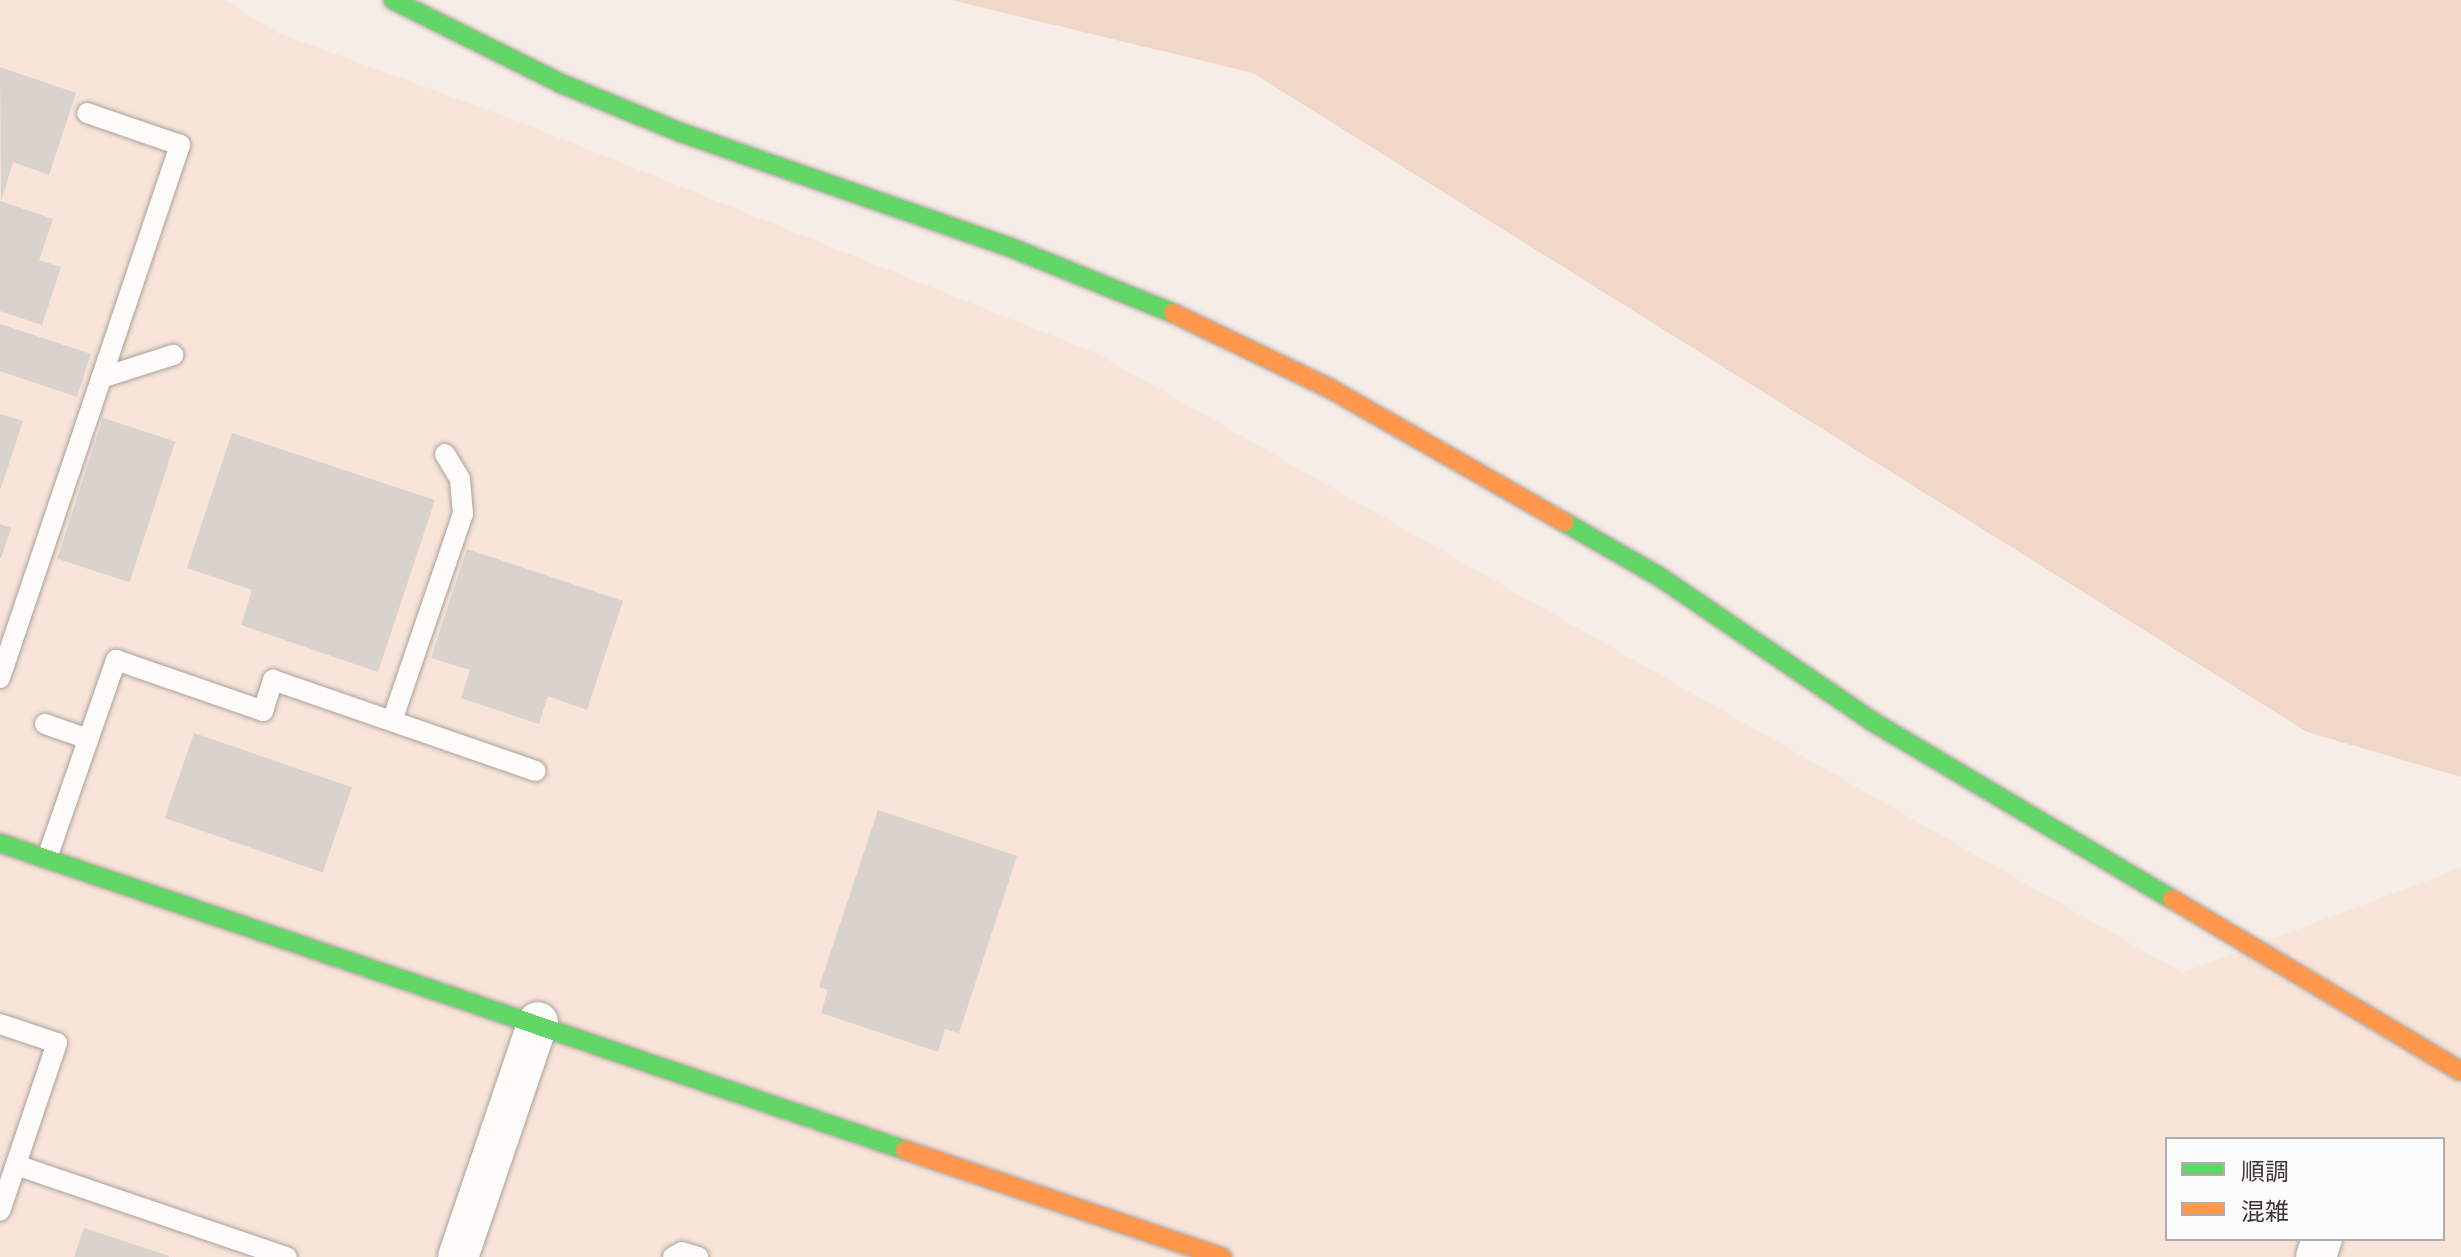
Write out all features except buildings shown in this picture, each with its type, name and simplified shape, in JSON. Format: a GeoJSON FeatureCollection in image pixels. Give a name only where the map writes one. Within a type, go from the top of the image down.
{"type":"FeatureCollection","features":[{"type":"Feature","properties":{"kind":"street"},"geometry":{"type":"LineString","coordinates":[[393,0],[573,88],[1152,303],[1329,388],[1660,577],[1875,723],[2461,1071]]}},
{"type":"Feature","properties":{"kind":"street"},"geometry":{"type":"LineString","coordinates":[[0,843],[538,1022],[1222,1257]]}},
{"type":"Feature","properties":{"kind":"street"},"geometry":{"type":"LineString","coordinates":[[458,1257],[538,1022]]}},
{"type":"Feature","properties":{"kind":"lane"},"geometry":{"type":"LineString","coordinates":[[0,678],[180,145],[87,113]]}},
{"type":"Feature","properties":{"kind":"lane"},"geometry":{"type":"LineString","coordinates":[[101,378],[173,355]]}},
{"type":"Feature","properties":{"kind":"lane"},"geometry":{"type":"LineString","coordinates":[[392,721],[463,514],[460,479],[445,454]]}},
{"type":"Feature","properties":{"kind":"lane"},"geometry":{"type":"LineString","coordinates":[[47,858],[116,660],[263,711],[273,680],[536,771]]}},
{"type":"Feature","properties":{"kind":"lane"},"geometry":{"type":"LineString","coordinates":[[45,724],[88,739]]}},
{"type":"Feature","properties":{"kind":"lane"},"geometry":{"type":"LineString","coordinates":[[0,1024],[57,1043],[0,1211]]}},
{"type":"Feature","properties":{"kind":"lane"},"geometry":{"type":"LineString","coordinates":[[16,1165],[287,1257]]}},
{"type":"Feature","properties":{"kind":"lane"},"geometry":{"type":"LineString","coordinates":[[673,1257],[682,1252],[698,1257]]}},
{"type":"Feature","properties":{"kind":"shaded area"},"geometry":{"type":"Polygon","coordinates":[[[0,0],[224,0],[278,33],[515,120],[1098,354],[2182,973],[2461,868],[2461,1257],[0,1257],[0,0]]]}},
{"type":"Feature","properties":{"kind":"shaded area"},"geometry":{"type":"Polygon","coordinates":[[[951,0],[2461,0],[2461,777],[2307,732],[1253,73],[951,0]]]}},
{"type":"Feature","properties":{"kind":"traffic: fast"},"geometry":{"type":"LineString","coordinates":[[393,0],[560,83],[682,133],[1012,248],[1173,313]]}},
{"type":"Feature","properties":{"kind":"traffic: fast"},"geometry":{"type":"LineString","coordinates":[[1564,522],[1660,577],[1875,723],[2172,899]]}},
{"type":"Feature","properties":{"kind":"traffic: fast"},"geometry":{"type":"LineString","coordinates":[[0,843],[905,1150]]}},
{"type":"Feature","properties":{"kind":"traffic: slow"},"geometry":{"type":"LineString","coordinates":[[1173,313],[1329,388],[1564,522]]}},
{"type":"Feature","properties":{"kind":"traffic: slow"},"geometry":{"type":"LineString","coordinates":[[2172,899],[2461,1071]]}},
{"type":"Feature","properties":{"kind":"traffic: slow"},"geometry":{"type":"LineString","coordinates":[[905,1150],[1222,1257]]}}]}
